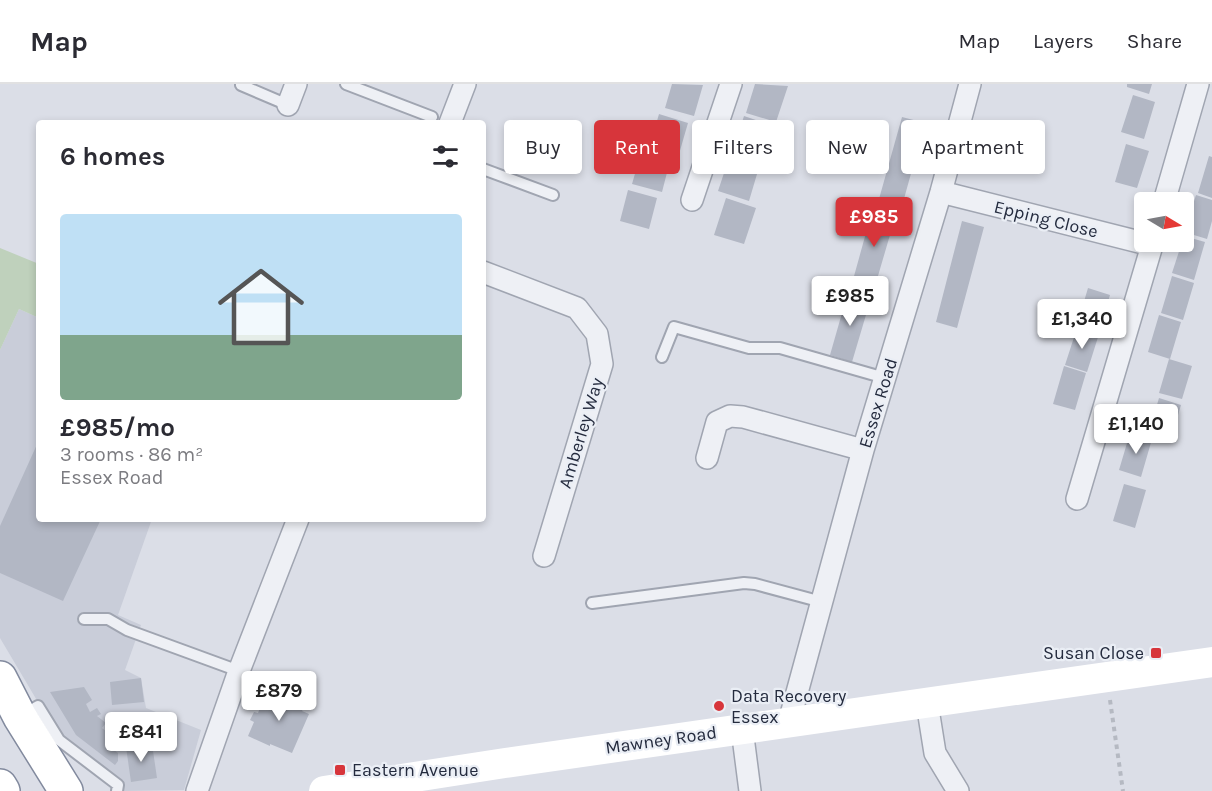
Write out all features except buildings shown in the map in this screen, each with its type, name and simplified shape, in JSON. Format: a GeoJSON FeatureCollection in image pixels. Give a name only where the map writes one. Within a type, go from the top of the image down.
{"type":"FeatureCollection","features":[{"type":"Feature","properties":{"kind":"highway"},"geometry":{"type":"LineString","coordinates":[[0,678],[20,717],[66,791]]}},
{"type":"Feature","properties":{"kind":"highway"},"geometry":{"type":"LineString","coordinates":[[0,786],[3,791]]}},
{"type":"Feature","properties":{"kind":"street"},"geometry":{"type":"LineString","coordinates":[[288,105],[296,84]]}},
{"type":"Feature","properties":{"kind":"street"},"geometry":{"type":"LineString","coordinates":[[441,120],[465,84]]}},
{"type":"Feature","properties":{"kind":"street"},"geometry":{"type":"LineString","coordinates":[[692,200],[731,84]]}},
{"type":"Feature","properties":{"kind":"street","name":"Essex Road"},"geometry":{"type":"LineString","coordinates":[[789,722],[863,450],[941,192],[970,84]]}},
{"type":"Feature","properties":{"kind":"street"},"geometry":{"type":"LineString","coordinates":[[1167,192],[1198,84]]}},
{"type":"Feature","properties":{"kind":"street","name":"Epping Close"},"geometry":{"type":"LineString","coordinates":[[941,192],[1134,239]]}},
{"type":"Feature","properties":{"kind":"street","name":"Epping Close"},"geometry":{"type":"LineString","coordinates":[[1077,499],[1149,252]]}},
{"type":"Feature","properties":{"kind":"street","name":"Amberley Way"},"geometry":{"type":"LineString","coordinates":[[486,273],[577,308],[597,334],[602,364],[544,556]]}},
{"type":"Feature","properties":{"kind":"street"},"geometry":{"type":"LineString","coordinates":[[707,458],[717,422],[730,416],[743,417],[863,450]]}},
{"type":"Feature","properties":{"kind":"street"},"geometry":{"type":"LineString","coordinates":[[197,791],[239,671],[297,522]]}},
{"type":"Feature","properties":{"kind":"street","name":"Mawney Road"},"geometry":{"type":"LineString","coordinates":[[324,791],[453,781],[742,729],[1212,662]]}},
{"type":"Feature","properties":{"kind":"street"},"geometry":{"type":"LineString","coordinates":[[927,703],[935,753],[958,791]]}},
{"type":"Feature","properties":{"kind":"street"},"geometry":{"type":"LineString","coordinates":[[742,729],[750,791]]}},
{"type":"Feature","properties":{"kind":"lane"},"geometry":{"type":"LineString","coordinates":[[346,84],[441,120]]}},
{"type":"Feature","properties":{"kind":"lane"},"geometry":{"type":"LineString","coordinates":[[241,85],[288,105]]}},
{"type":"Feature","properties":{"kind":"lane"},"geometry":{"type":"LineString","coordinates":[[486,170],[553,195]]}},
{"type":"Feature","properties":{"kind":"lane"},"geometry":{"type":"LineString","coordinates":[[662,357],[674,327],[749,348],[780,348],[885,378]]}},
{"type":"Feature","properties":{"kind":"lane"},"geometry":{"type":"LineString","coordinates":[[592,603],[744,583],[822,602]]}},
{"type":"Feature","properties":{"kind":"lane"},"geometry":{"type":"LineString","coordinates":[[84,619],[108,619],[127,630],[239,671]]}},
{"type":"Feature","properties":{"kind":"lane"},"geometry":{"type":"LineString","coordinates":[[20,717],[38,706],[59,740],[118,785],[117,791]]}},
{"type":"Feature","properties":{"kind":"path"},"geometry":{"type":"LineString","coordinates":[[1107,676],[1123,791]]}},
{"type":"Feature","properties":{"kind":"shaded area"},"geometry":{"type":"Polygon","coordinates":[[[19,309],[36,317],[36,522],[151,522],[118,615],[141,625],[125,670],[141,678],[146,708],[201,730],[184,790],[121,791],[64,746],[0,638],[0,350],[19,309]]]}},
{"type":"Feature","properties":{"kind":"green space"},"geometry":{"type":"Polygon","coordinates":[[[0,248],[36,263],[36,317],[19,309],[0,350],[0,248]]]}},
{"type":"Feature","properties":{"kind":"place","name":"Susan Close"},"geometry":{"type":"Point","coordinates":[1156,653]}},
{"type":"Feature","properties":{"kind":"place","name":"Data Recovery Essex"},"geometry":{"type":"Point","coordinates":[719,706]}},
{"type":"Feature","properties":{"kind":"place","name":"Eastern Avenue"},"geometry":{"type":"Point","coordinates":[340,770]}}]}
